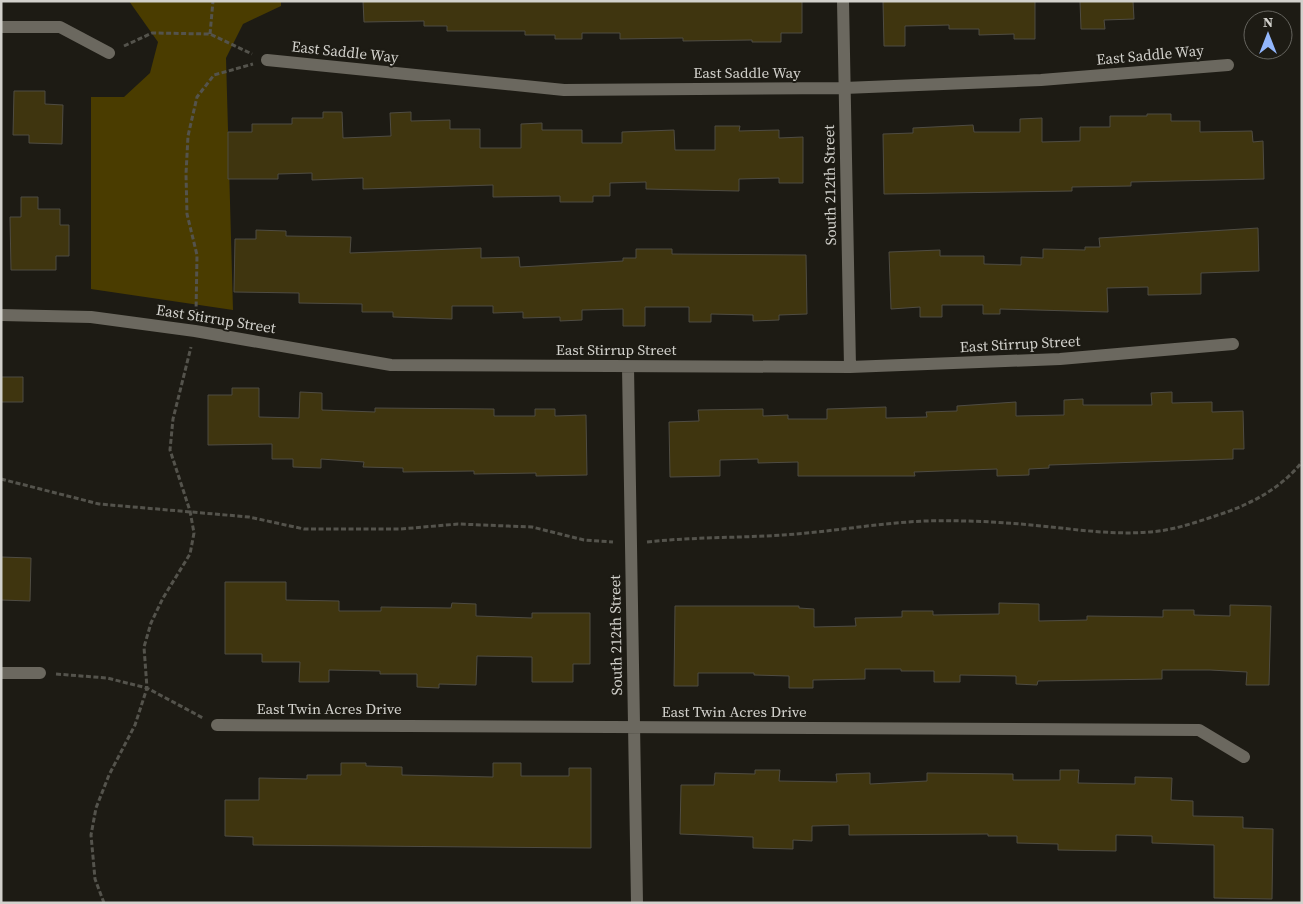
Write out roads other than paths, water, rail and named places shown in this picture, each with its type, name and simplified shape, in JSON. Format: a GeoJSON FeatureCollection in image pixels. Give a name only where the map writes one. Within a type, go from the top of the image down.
{"type":"FeatureCollection","features":[{"type":"Feature","properties":{"kind":"street","name":"South 212th Street"},"geometry":{"type":"LineString","coordinates":[[843,1],[850,367]]}},
{"type":"Feature","properties":{"kind":"street"},"geometry":{"type":"LineString","coordinates":[[1,27],[60,27],[109,53]]}},
{"type":"Feature","properties":{"kind":"street","name":"East Saddle Way"},"geometry":{"type":"LineString","coordinates":[[266,60],[564,90],[844,88],[1042,80],[1228,65]]}},
{"type":"Feature","properties":{"kind":"street","name":"East Stirrup Street"},"geometry":{"type":"LineString","coordinates":[[1,315],[91,317],[195,332],[391,366],[850,367],[1060,359],[1233,344]]}},
{"type":"Feature","properties":{"kind":"street","name":"South 212th Street"},"geometry":{"type":"LineString","coordinates":[[628,367],[637,903]]}},
{"type":"Feature","properties":{"kind":"street"},"geometry":{"type":"LineString","coordinates":[[1,673],[40,673]]}},
{"type":"Feature","properties":{"kind":"street","name":"East Twin Acres Drive"},"geometry":{"type":"LineString","coordinates":[[217,725],[1198,730],[1244,757]]}}]}
